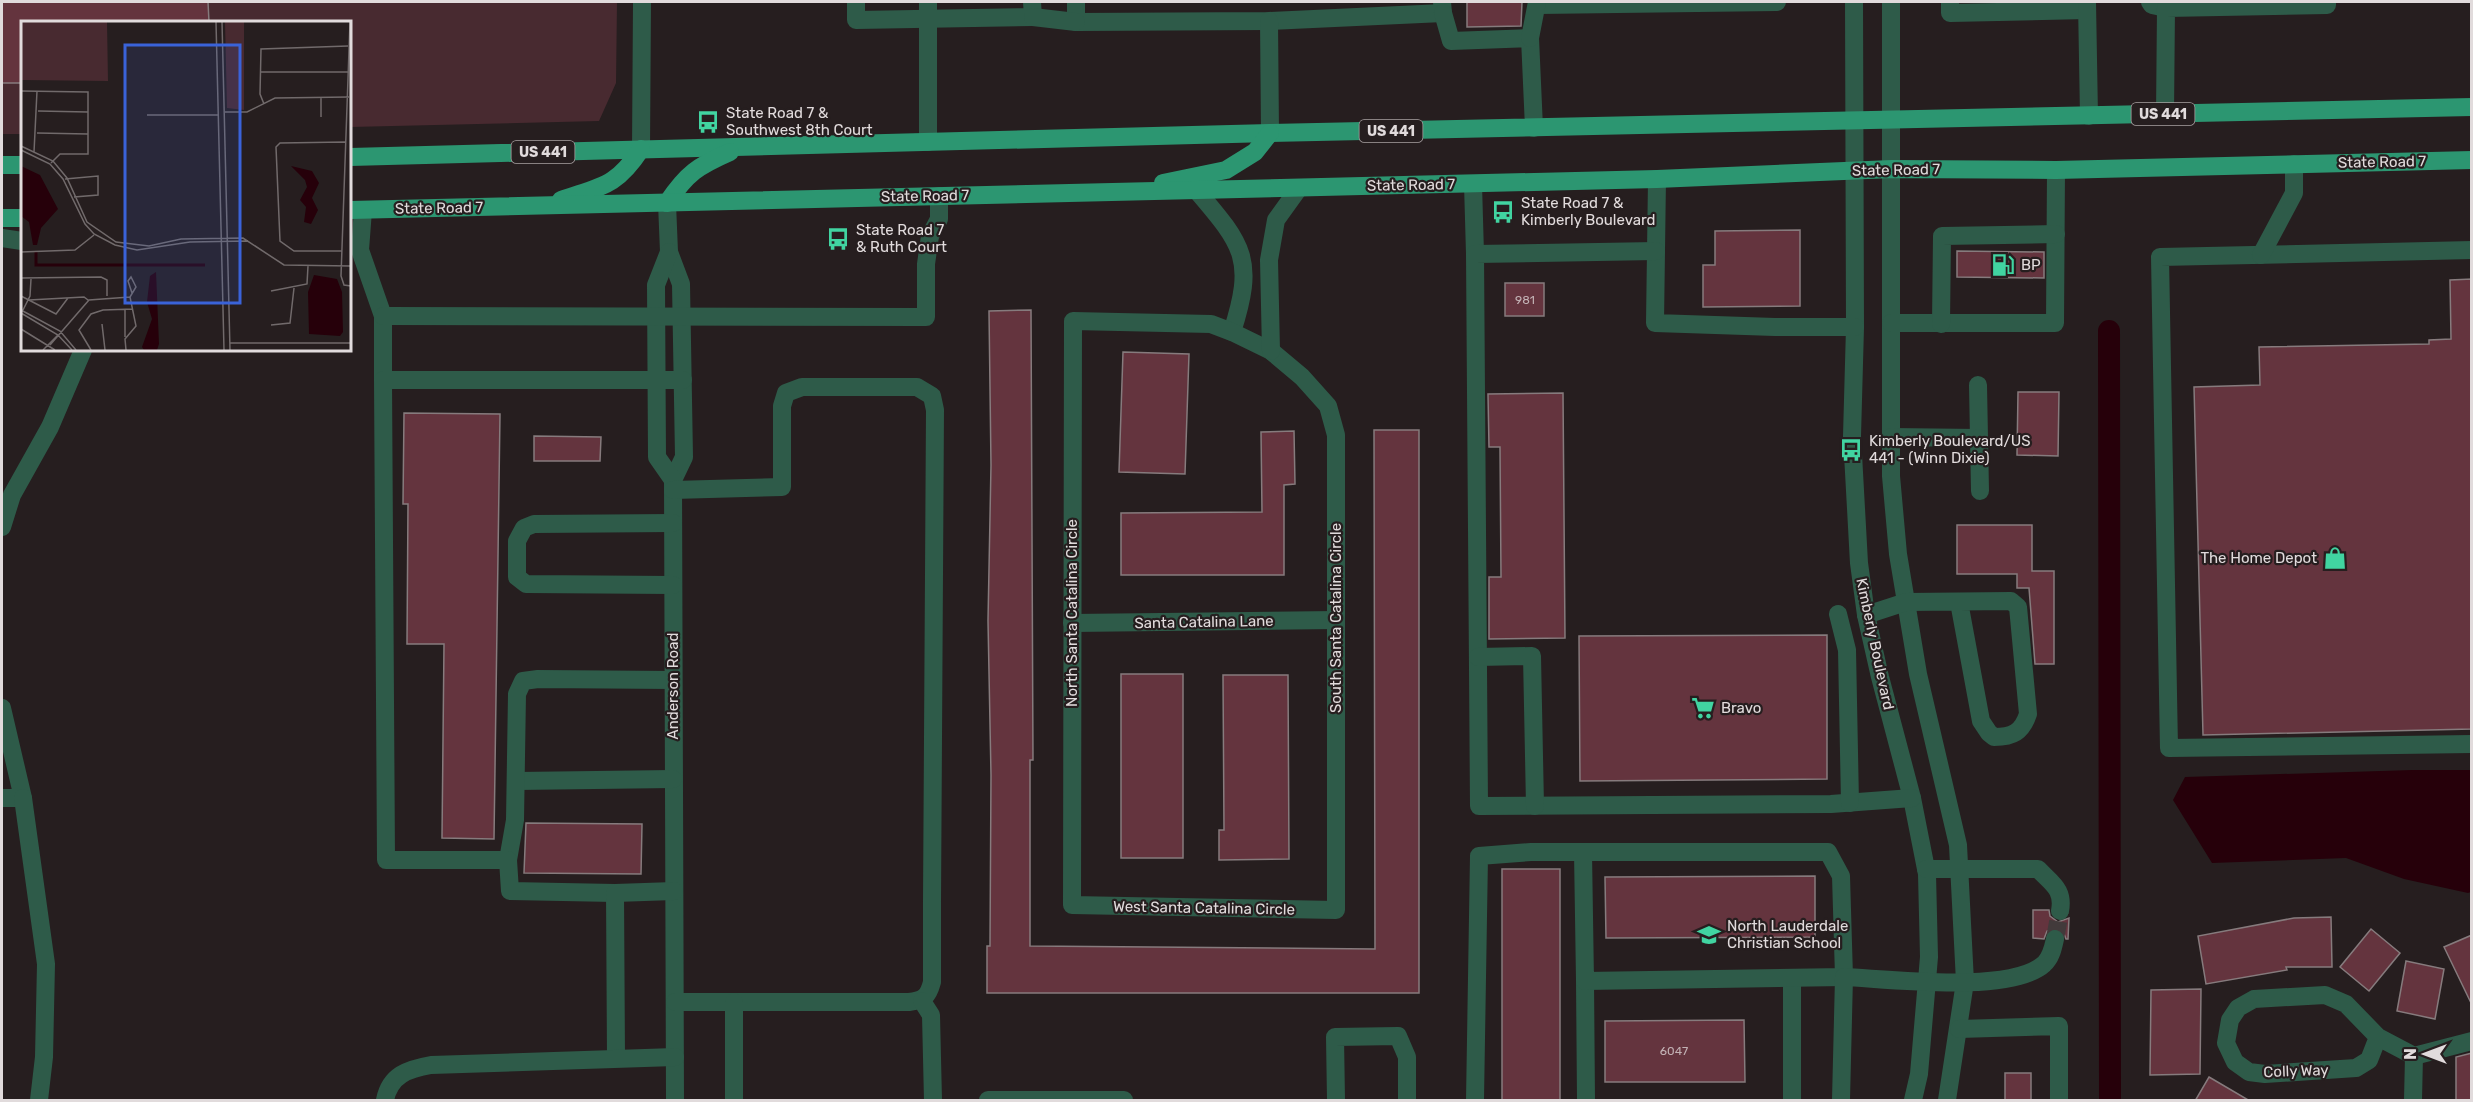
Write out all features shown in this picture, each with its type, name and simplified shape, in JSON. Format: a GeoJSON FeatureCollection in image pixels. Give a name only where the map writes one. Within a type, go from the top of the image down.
{"type":"FeatureCollection","features":[{"type":"Feature","properties":{"kind":"main road","name":"US 441"},"geometry":{"type":"LineString","coordinates":[[351,156],[2472,107]]}},
{"type":"Feature","properties":{"kind":"main road"},"geometry":{"type":"LineString","coordinates":[[1126,192],[1226,170],[1255,152],[1270,133]]}},
{"type":"Feature","properties":{"kind":"main road"},"geometry":{"type":"LineString","coordinates":[[667,203],[682,182],[700,165],[738,148]]}},
{"type":"Feature","properties":{"kind":"main road"},"geometry":{"type":"LineString","coordinates":[[539,207],[611,183],[628,169],[641,149]]}},
{"type":"Feature","properties":{"kind":"main road","name":"State Road 7"},"geometry":{"type":"LineString","coordinates":[[356,210],[1473,184],[1892,169],[2056,170],[2472,160]]}},
{"type":"Feature","properties":{"kind":"main road"},"geometry":{"type":"LineString","coordinates":[[2,165],[21,165]]}},
{"type":"Feature","properties":{"kind":"main road"},"geometry":{"type":"LineString","coordinates":[[2,218],[21,218]]}},
{"type":"Feature","properties":{"kind":"street"},"geometry":{"type":"LineString","coordinates":[[641,149],[642,2]]}},
{"type":"Feature","properties":{"kind":"street"},"geometry":{"type":"LineString","coordinates":[[856,2],[856,20],[928,10],[1032,9],[1076,22],[1269,21],[1443,7],[1451,41],[1530,38]]}},
{"type":"Feature","properties":{"kind":"street"},"geometry":{"type":"LineString","coordinates":[[1076,2],[1076,22]]}},
{"type":"Feature","properties":{"kind":"street"},"geometry":{"type":"LineString","coordinates":[[1534,128],[1530,38],[1538,3],[1777,2]]}},
{"type":"Feature","properties":{"kind":"street","name":"Kimberly Boulevard"},"geometry":{"type":"LineString","coordinates":[[1854,2],[1855,327],[1852,436],[1859,563],[1866,615],[1912,798],[1926,869],[1929,957],[1925,980],[1919,1074],[1913,1101]]}},
{"type":"Feature","properties":{"kind":"street"},"geometry":{"type":"LineString","coordinates":[[1891,2],[1891,476],[1906,602],[1918,674],[1958,845],[1961,868],[1965,982],[1947,1101]]}},
{"type":"Feature","properties":{"kind":"street"},"geometry":{"type":"LineString","coordinates":[[1950,2],[1950,13],[2087,6],[2089,116]]}},
{"type":"Feature","properties":{"kind":"street"},"geometry":{"type":"LineString","coordinates":[[2165,114],[2158,5],[2326,5],[2326,2]]}},
{"type":"Feature","properties":{"kind":"street"},"geometry":{"type":"LineString","coordinates":[[928,10],[928,142]]}},
{"type":"Feature","properties":{"kind":"street"},"geometry":{"type":"LineString","coordinates":[[1269,21],[1270,133]]}},
{"type":"Feature","properties":{"kind":"street"},"geometry":{"type":"LineString","coordinates":[[2261,255],[2294,193],[2294,164]]}},
{"type":"Feature","properties":{"kind":"street"},"geometry":{"type":"LineString","coordinates":[[1891,324],[2055,322],[2056,170]]}},
{"type":"Feature","properties":{"kind":"street"},"geometry":{"type":"LineString","coordinates":[[1658,179],[1655,323],[1855,327]]}},
{"type":"Feature","properties":{"kind":"street"},"geometry":{"type":"LineString","coordinates":[[1473,184],[1476,254],[1479,806],[1850,803],[1912,798]]}},
{"type":"Feature","properties":{"kind":"street"},"geometry":{"type":"LineString","coordinates":[[1271,351],[1269,260],[1276,220],[1299,188]]}},
{"type":"Feature","properties":{"kind":"street"},"geometry":{"type":"LineString","coordinates":[[1197,191],[1226,225],[1239,246],[1244,272],[1242,300],[1232,332]]}},
{"type":"Feature","properties":{"kind":"street"},"geometry":{"type":"LineString","coordinates":[[383,316],[926,317],[930,236],[939,219],[939,196]]}},
{"type":"Feature","properties":{"kind":"street","name":"Anderson Road"},"geometry":{"type":"LineString","coordinates":[[667,203],[669,252],[681,284],[684,457],[673,485],[675,1101]]}},
{"type":"Feature","properties":{"kind":"street"},"geometry":{"type":"LineString","coordinates":[[356,210],[360,250],[383,316],[386,860],[508,860]]}},
{"type":"Feature","properties":{"kind":"street"},"geometry":{"type":"LineString","coordinates":[[1941,324],[1942,236],[2056,234]]}},
{"type":"Feature","properties":{"kind":"street"},"geometry":{"type":"LineString","coordinates":[[2,238],[21,241]]}},
{"type":"Feature","properties":{"kind":"street"},"geometry":{"type":"LineString","coordinates":[[2472,250],[2160,257],[2169,748],[2472,744]]}},
{"type":"Feature","properties":{"kind":"street"},"geometry":{"type":"LineString","coordinates":[[1476,254],[1656,251]]}},
{"type":"Feature","properties":{"kind":"street","name":"Anderson Road"},"geometry":{"type":"LineString","coordinates":[[669,252],[656,285],[657,457],[673,485]]}},
{"type":"Feature","properties":{"kind":"street","name":"South Santa Catalina Circle"},"geometry":{"type":"LineString","coordinates":[[1073,321],[1211,324],[1271,351],[1302,377],[1328,406],[1336,435],[1336,910]]}},
{"type":"Feature","properties":{"kind":"street","name":"North Santa Catalina Circle"},"geometry":{"type":"LineString","coordinates":[[1072,905],[1073,321]]}},
{"type":"Feature","properties":{"kind":"street"},"geometry":{"type":"LineString","coordinates":[[2,527],[12,495],[50,427],[83,351]]}},
{"type":"Feature","properties":{"kind":"street"},"geometry":{"type":"LineString","coordinates":[[383,380],[683,380]]}},
{"type":"Feature","properties":{"kind":"street"},"geometry":{"type":"LineString","coordinates":[[1978,385],[1980,491]]}},
{"type":"Feature","properties":{"kind":"street"},"geometry":{"type":"LineString","coordinates":[[673,485],[782,487],[782,406],[786,393],[802,387],[917,387],[932,396],[935,421],[932,982],[928,994],[922,1000],[675,1002]]}},
{"type":"Feature","properties":{"kind":"street"},"geometry":{"type":"LineString","coordinates":[[1891,437],[1979,438]]}},
{"type":"Feature","properties":{"kind":"street"},"geometry":{"type":"LineString","coordinates":[[673,523],[534,524],[524,528],[517,541],[517,577],[526,584],[673,585]]}},
{"type":"Feature","properties":{"kind":"street"},"geometry":{"type":"LineString","coordinates":[[1866,615],[1906,602],[2011,601],[2018,607],[2028,714],[2024,727],[2015,734],[1994,737],[1989,734],[1981,721],[1959,602]]}},
{"type":"Feature","properties":{"kind":"street"},"geometry":{"type":"LineString","coordinates":[[1838,614],[1847,650],[1850,803]]}},
{"type":"Feature","properties":{"kind":"street","name":"Santa Catalina Lane"},"geometry":{"type":"LineString","coordinates":[[1072,623],[1336,620]]}},
{"type":"Feature","properties":{"kind":"street"},"geometry":{"type":"LineString","coordinates":[[1478,657],[1532,656],[1535,806]]}},
{"type":"Feature","properties":{"kind":"street"},"geometry":{"type":"LineString","coordinates":[[673,680],[538,679],[523,681],[517,694],[515,820],[508,860],[510,891],[615,893],[674,891]]}},
{"type":"Feature","properties":{"kind":"street"},"geometry":{"type":"LineString","coordinates":[[2,708],[23,798],[46,964],[44,1057],[39,1101]]}},
{"type":"Feature","properties":{"kind":"street"},"geometry":{"type":"LineString","coordinates":[[517,781],[673,779]]}},
{"type":"Feature","properties":{"kind":"street"},"geometry":{"type":"LineString","coordinates":[[2,798],[23,798]]}},
{"type":"Feature","properties":{"kind":"street"},"geometry":{"type":"LineString","coordinates":[[1583,852],[1586,1101]]}},
{"type":"Feature","properties":{"kind":"street"},"geometry":{"type":"LineString","coordinates":[[1475,1101],[1479,856],[1583,852],[1828,852],[1841,876],[1844,977],[1841,1101]]}},
{"type":"Feature","properties":{"kind":"street"},"geometry":{"type":"LineString","coordinates":[[1926,869],[2038,869],[2060,892],[2062,898],[2060,910]]}},
{"type":"Feature","properties":{"kind":"street"},"geometry":{"type":"LineString","coordinates":[[615,893],[616,1058]]}},
{"type":"Feature","properties":{"kind":"street","name":"West Santa Catalina Circle"},"geometry":{"type":"LineString","coordinates":[[1072,905],[1336,910]]}},
{"type":"Feature","properties":{"kind":"street"},"geometry":{"type":"LineString","coordinates":[[1585,981],[1844,977],[1965,982],[2014,979],[2046,963],[2051,955],[2055,939]]}},
{"type":"Feature","properties":{"kind":"street"},"geometry":{"type":"LineString","coordinates":[[1792,978],[1792,1101]]}},
{"type":"Feature","properties":{"kind":"street","name":"Colly Way"},"geometry":{"type":"LineString","coordinates":[[2378,1037],[2369,1060],[2356,1068],[2265,1074],[2249,1072],[2235,1062],[2226,1043],[2230,1020],[2238,1008],[2254,999],[2325,995],[2346,1004],[2378,1037],[2414,1056]]}},
{"type":"Feature","properties":{"kind":"street"},"geometry":{"type":"LineString","coordinates":[[922,1000],[931,1016],[933,1101]]}},
{"type":"Feature","properties":{"kind":"street"},"geometry":{"type":"LineString","coordinates":[[734,1002],[734,1101]]}},
{"type":"Feature","properties":{"kind":"street"},"geometry":{"type":"LineString","coordinates":[[1959,1029],[2059,1026],[2059,1101]]}},
{"type":"Feature","properties":{"kind":"street"},"geometry":{"type":"LineString","coordinates":[[1336,1101],[1335,1037],[1398,1036],[1407,1057],[1407,1101]]}},
{"type":"Feature","properties":{"kind":"street"},"geometry":{"type":"LineString","coordinates":[[2412,1101],[2414,1056],[2472,1041]]}},
{"type":"Feature","properties":{"kind":"street"},"geometry":{"type":"LineString","coordinates":[[385,1101],[387,1092],[399,1074],[425,1066],[675,1057]]}},
{"type":"Feature","properties":{"kind":"street"},"geometry":{"type":"LineString","coordinates":[[988,1101],[1124,1101]]}},
{"type":"Feature","properties":{"kind":"shaded area"},"geometry":{"type":"Polygon","coordinates":[[[2,2],[617,2],[616,83],[599,121],[351,127],[351,21],[21,21],[21,134],[2,134],[2,2]]]}},
{"type":"Feature","properties":{"kind":"shaded area"},"geometry":{"type":"Polygon","coordinates":[[[2471,770],[2471,892],[2404,879],[2346,858],[2212,863],[2173,800],[2185,777],[2471,770]]]}},
{"type":"Feature","properties":{"kind":"building"},"geometry":{"type":"Polygon","coordinates":[[[2,2],[208,2],[209,21],[21,21],[21,83],[2,83],[2,2]]]}},
{"type":"Feature","properties":{"kind":"building"},"geometry":{"type":"Polygon","coordinates":[[[1467,2],[1522,2],[1521,26],[1467,27],[1467,2]]]}},
{"type":"Feature","properties":{"kind":"building"},"geometry":{"type":"Polygon","coordinates":[[[1800,230],[1800,306],[1703,307],[1703,265],[1715,265],[1715,231],[1800,230]]]}},
{"type":"Feature","properties":{"kind":"building","name":"BP"},"geometry":{"type":"Polygon","coordinates":[[[1957,251],[2044,252],[2044,278],[1957,277],[1957,251]]]}},
{"type":"Feature","properties":{"kind":"building","name":"The Home Depot"},"geometry":{"type":"Polygon","coordinates":[[[2472,279],[2472,729],[2203,735],[2194,387],[2260,385],[2259,347],[2429,344],[2429,340],[2451,339],[2450,280],[2472,279]]]}},
{"type":"Feature","properties":{"kind":"building"},"geometry":{"type":"Polygon","coordinates":[[[1505,283],[1544,283],[1544,316],[1505,316],[1505,283]]]}},
{"type":"Feature","properties":{"kind":"building"},"geometry":{"type":"Polygon","coordinates":[[[1031,310],[1033,760],[1030,760],[1030,946],[1375,949],[1374,430],[1419,430],[1419,993],[987,993],[987,946],[990,946],[991,775],[988,621],[991,465],[989,311],[1031,310]]]}},
{"type":"Feature","properties":{"kind":"building"},"geometry":{"type":"Polygon","coordinates":[[[1123,352],[1189,354],[1185,474],[1119,472],[1123,352]]]}},
{"type":"Feature","properties":{"kind":"building"},"geometry":{"type":"Polygon","coordinates":[[[2018,392],[2059,392],[2058,456],[2017,455],[2018,392]]]}},
{"type":"Feature","properties":{"kind":"building"},"geometry":{"type":"Polygon","coordinates":[[[1563,393],[1565,638],[1489,639],[1489,577],[1501,577],[1500,447],[1489,447],[1488,394],[1563,393]]]}},
{"type":"Feature","properties":{"kind":"building"},"geometry":{"type":"Polygon","coordinates":[[[404,413],[500,414],[494,839],[442,838],[444,644],[407,644],[408,504],[403,504],[404,413]]]}},
{"type":"Feature","properties":{"kind":"building"},"geometry":{"type":"Polygon","coordinates":[[[1294,431],[1295,484],[1284,485],[1284,575],[1121,575],[1121,513],[1262,512],[1261,432],[1294,431]]]}},
{"type":"Feature","properties":{"kind":"building"},"geometry":{"type":"Polygon","coordinates":[[[534,436],[601,437],[600,461],[534,461],[534,436]]]}},
{"type":"Feature","properties":{"kind":"building"},"geometry":{"type":"Polygon","coordinates":[[[1957,525],[2032,525],[2032,571],[2054,571],[2054,664],[2035,664],[2029,588],[2017,588],[2017,574],[1957,574],[1957,525]]]}},
{"type":"Feature","properties":{"kind":"building","name":"Bravo"},"geometry":{"type":"Polygon","coordinates":[[[1827,635],[1827,779],[1580,781],[1579,636],[1827,635]]]}},
{"type":"Feature","properties":{"kind":"building"},"geometry":{"type":"Polygon","coordinates":[[[1121,674],[1183,674],[1183,858],[1121,858],[1121,674]]]}},
{"type":"Feature","properties":{"kind":"building"},"geometry":{"type":"Polygon","coordinates":[[[1223,675],[1288,675],[1289,859],[1219,860],[1219,830],[1224,830],[1223,675]]]}},
{"type":"Feature","properties":{"kind":"building"},"geometry":{"type":"Polygon","coordinates":[[[526,823],[642,824],[641,874],[524,873],[526,823]]]}},
{"type":"Feature","properties":{"kind":"building"},"geometry":{"type":"Polygon","coordinates":[[[1502,869],[1560,869],[1560,1101],[1502,1101],[1502,869]]]}},
{"type":"Feature","properties":{"kind":"building"},"geometry":{"type":"Polygon","coordinates":[[[1815,876],[1815,937],[1606,938],[1605,877],[1815,876]]]}},
{"type":"Feature","properties":{"kind":"building"},"geometry":{"type":"Polygon","coordinates":[[[2033,910],[2049,910],[2050,916],[2058,922],[2069,918],[2068,939],[2063,931],[2057,928],[2047,931],[2044,939],[2033,938],[2033,910]]]}},
{"type":"Feature","properties":{"kind":"building"},"geometry":{"type":"Polygon","coordinates":[[[2331,917],[2332,967],[2286,967],[2287,970],[2206,984],[2198,936],[2294,918],[2331,917]]]}},
{"type":"Feature","properties":{"kind":"building"},"geometry":{"type":"Polygon","coordinates":[[[2371,929],[2400,953],[2369,991],[2340,967],[2371,929]]]}},
{"type":"Feature","properties":{"kind":"building"},"geometry":{"type":"Polygon","coordinates":[[[2472,935],[2472,1005],[2444,947],[2472,935]]]}},
{"type":"Feature","properties":{"kind":"building"},"geometry":{"type":"Polygon","coordinates":[[[2406,961],[2444,969],[2435,1019],[2397,1011],[2406,961]]]}},
{"type":"Feature","properties":{"kind":"building"},"geometry":{"type":"Polygon","coordinates":[[[2201,989],[2200,1074],[2150,1075],[2151,990],[2201,989]]]}},
{"type":"Feature","properties":{"kind":"building"},"geometry":{"type":"Polygon","coordinates":[[[1744,1020],[1745,1082],[1605,1082],[1605,1021],[1744,1020]]]}},
{"type":"Feature","properties":{"kind":"building"},"geometry":{"type":"Polygon","coordinates":[[[2472,1053],[2472,1101],[2456,1101],[2456,1057],[2472,1053]]]}},
{"type":"Feature","properties":{"kind":"building"},"geometry":{"type":"Polygon","coordinates":[[[2005,1073],[2031,1073],[2031,1101],[2005,1101],[2005,1073]]]}},
{"type":"Feature","properties":{"kind":"building"},"geometry":{"type":"Polygon","coordinates":[[[2209,1077],[2250,1101],[2195,1101],[2209,1077]]]}},
{"type":"Feature","properties":{"kind":"waterway"},"geometry":{"type":"LineString","coordinates":[[2109,331],[2110,1100]]}},
{"type":"Feature","properties":{"kind":"tunnel"},"geometry":{"type":"LineString","coordinates":[[2055,939],[2060,911]]}},
{"type":"Feature","properties":{"kind":"place","name":"State Road 7 & Southwest 8th Court"},"geometry":{"type":"Point","coordinates":[708,122]}},
{"type":"Feature","properties":{"kind":"place","name":"State Road 7 & Kimberly Boulevard"},"geometry":{"type":"Point","coordinates":[1503,212]}},
{"type":"Feature","properties":{"kind":"place","name":"State Road 7 & Ruth Court"},"geometry":{"type":"Point","coordinates":[838,239]}},
{"type":"Feature","properties":{"kind":"place","name":"BP"},"geometry":{"type":"Point","coordinates":[2003,265]}},
{"type":"Feature","properties":{"kind":"place","name":"Kimberly Boulevard/US 441 - (Winn Dixie)"},"geometry":{"type":"Point","coordinates":[1851,450]}},
{"type":"Feature","properties":{"kind":"place","name":"The Home Depot"},"geometry":{"type":"Point","coordinates":[2335,558]}},
{"type":"Feature","properties":{"kind":"place","name":"Bravo"},"geometry":{"type":"Point","coordinates":[1703,708]}},
{"type":"Feature","properties":{"kind":"place","name":"North Lauderdale Christian School"},"geometry":{"type":"Point","coordinates":[1709,935]}}]}
